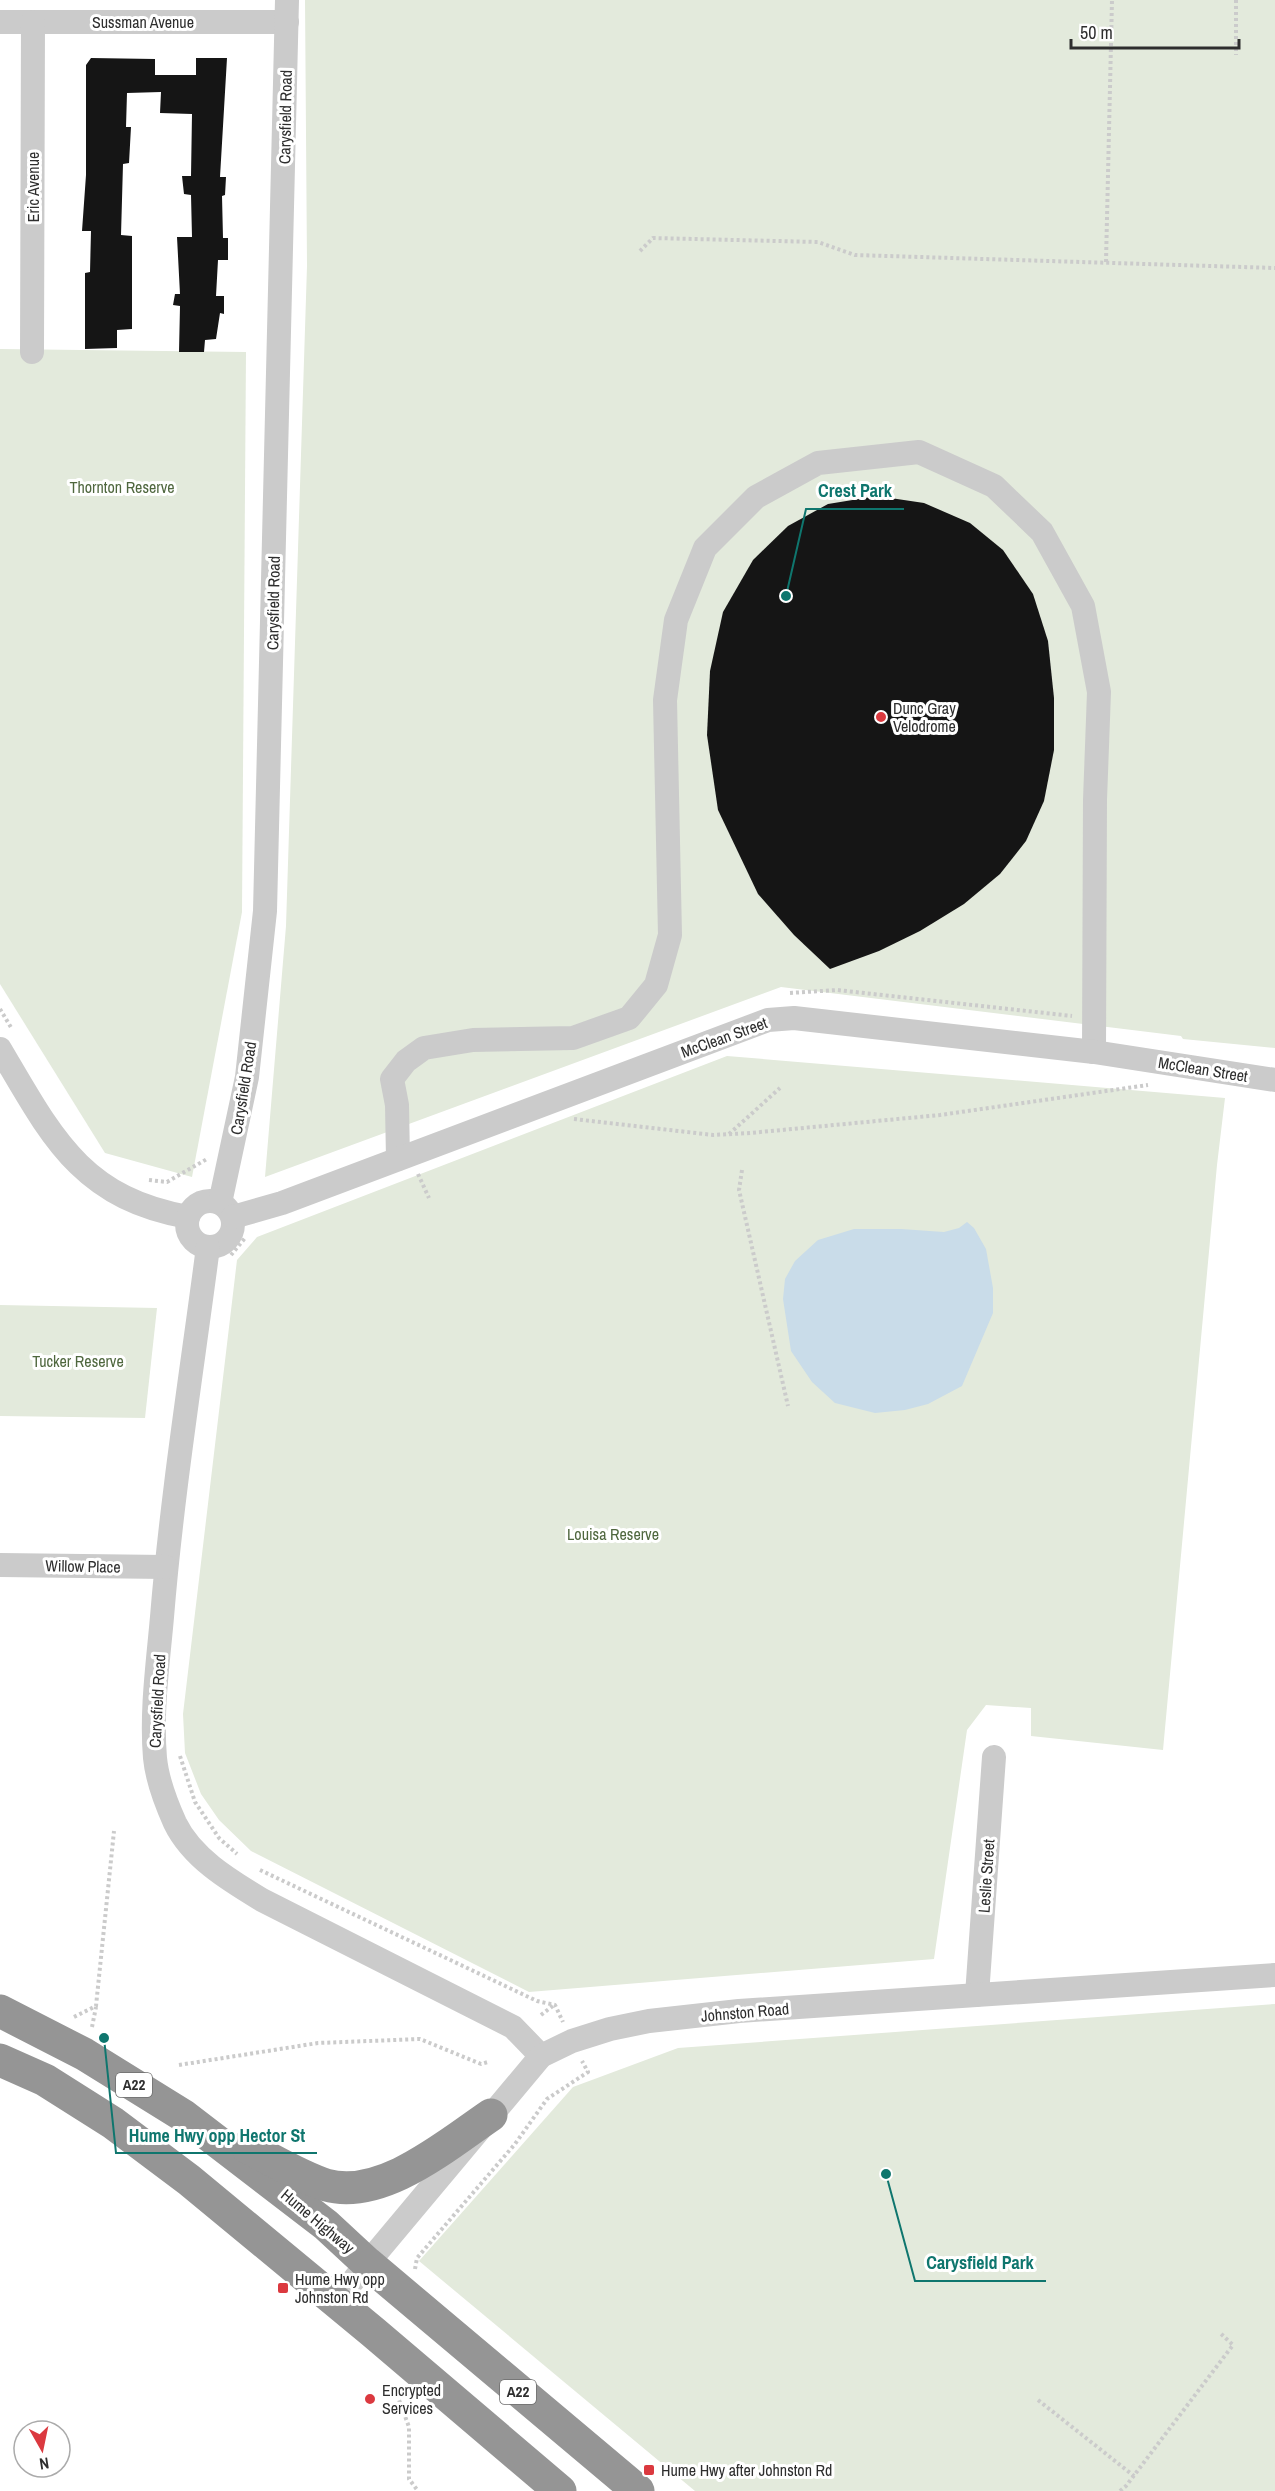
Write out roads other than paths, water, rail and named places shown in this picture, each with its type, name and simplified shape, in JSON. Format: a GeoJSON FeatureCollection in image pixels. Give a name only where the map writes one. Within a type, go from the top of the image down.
{"type":"FeatureCollection","features":[{"type":"Feature","properties":{"kind":"highway","name":"Hume Highway"},"geometry":{"type":"LineString","coordinates":[[0,2011],[84,2054],[184,2116],[326,2225],[367,2263],[638,2491]]}},
{"type":"Feature","properties":{"kind":"highway","name":"A22"},"geometry":{"type":"LineString","coordinates":[[0,2060],[45,2080],[113,2123],[189,2180],[560,2491]]}},
{"type":"Feature","properties":{"kind":"highway"},"geometry":{"type":"LineString","coordinates":[[184,2116],[326,2185],[358,2187],[386,2181],[415,2166],[491,2115]]}},
{"type":"Feature","properties":{"kind":"street","name":"Sussman Avenue"},"geometry":{"type":"LineString","coordinates":[[0,22],[287,11]]}},
{"type":"Feature","properties":{"kind":"street","name":"Carysfield Road"},"geometry":{"type":"LineString","coordinates":[[227,1210],[247,1077],[265,911],[287,11]]}},
{"type":"Feature","properties":{"kind":"street","name":"Eric Avenue"},"geometry":{"type":"LineString","coordinates":[[32,352],[33,22]]}},
{"type":"Feature","properties":{"kind":"street"},"geometry":{"type":"LineString","coordinates":[[407,1164],[392,1079],[406,1061],[424,1048],[474,1040],[573,1038],[629,1018],[656,985],[670,934],[665,699],[676,620],[705,548],[756,497],[818,463],[919,452],[994,486],[1042,532],[1083,606],[1099,692],[1095,800],[1094,1052]]}},
{"type":"Feature","properties":{"kind":"street","name":"McClean Street"},"geometry":{"type":"LineString","coordinates":[[227,1210],[282,1203],[407,1164],[768,1020],[794,1018],[1094,1052],[1275,1080]]}},
{"type":"Feature","properties":{"kind":"street"},"geometry":{"type":"LineString","coordinates":[[9,1044],[59,1144],[99,1183],[122,1198],[161,1213],[188,1218]]}},
{"type":"Feature","properties":{"kind":"street"},"geometry":{"type":"LineString","coordinates":[[214,1201],[227,1210],[234,1225],[229,1239],[223,1244],[208,1247],[193,1240],[187,1226],[188,1218],[193,1208],[202,1203],[214,1201]]}},
{"type":"Feature","properties":{"kind":"street","name":"Carysfield Road"},"geometry":{"type":"LineString","coordinates":[[208,1247],[166,1567],[154,1714],[155,1760],[159,1781],[175,1824],[193,1849],[227,1879],[262,1900],[513,2027],[541,2056]]}},
{"type":"Feature","properties":{"kind":"street","name":"Willow Place"},"geometry":{"type":"LineString","coordinates":[[0,1565],[166,1567]]}},
{"type":"Feature","properties":{"kind":"street","name":"Leslie Street"},"geometry":{"type":"LineString","coordinates":[[977,1995],[994,1757]]}},
{"type":"Feature","properties":{"kind":"street","name":"Johnston Road"},"geometry":{"type":"LineString","coordinates":[[336,2301],[541,2056],[572,2041],[610,2029],[649,2021],[739,2011],[1275,1975]]}},
{"type":"Feature","properties":{"kind":"water"},"geometry":{"type":"Polygon","coordinates":[[[967,1222],[974,1228],[986,1249],[993,1288],[993,1313],[962,1386],[928,1404],[905,1410],[875,1413],[835,1403],[812,1382],[791,1351],[783,1299],[785,1279],[795,1261],[818,1240],[854,1229],[944,1232],[959,1228],[967,1222]]]}},
{"type":"Feature","properties":{"kind":"place","name":"Crest Park"},"geometry":{"type":"Point","coordinates":[786,596]}},
{"type":"Feature","properties":{"kind":"place","name":"Dunc Gray Velodrome"},"geometry":{"type":"Point","coordinates":[881,717]}},
{"type":"Feature","properties":{"kind":"place","name":"Hume Hwy opp Hector St"},"geometry":{"type":"Point","coordinates":[104,2038]}},
{"type":"Feature","properties":{"kind":"place","name":"Carysfield Park"},"geometry":{"type":"Point","coordinates":[886,2174]}},
{"type":"Feature","properties":{"kind":"place","name":"Hume Hwy opp Johnston Rd"},"geometry":{"type":"Point","coordinates":[283,2288]}},
{"type":"Feature","properties":{"kind":"place","name":"Encrypted Services"},"geometry":{"type":"Point","coordinates":[370,2399]}},
{"type":"Feature","properties":{"kind":"place","name":"Hume Hwy after Johnston Rd"},"geometry":{"type":"Point","coordinates":[649,2470]}},
{"type":"Feature","properties":{"kind":"park label","name":"Thornton Reserve"},"geometry":{"type":"Point","coordinates":[122,487]}},
{"type":"Feature","properties":{"kind":"park label","name":"Tucker Reserve"},"geometry":{"type":"Point","coordinates":[78,1361]}},
{"type":"Feature","properties":{"kind":"park label","name":"Louisa Reserve"},"geometry":{"type":"Point","coordinates":[613,1534]}}]}
